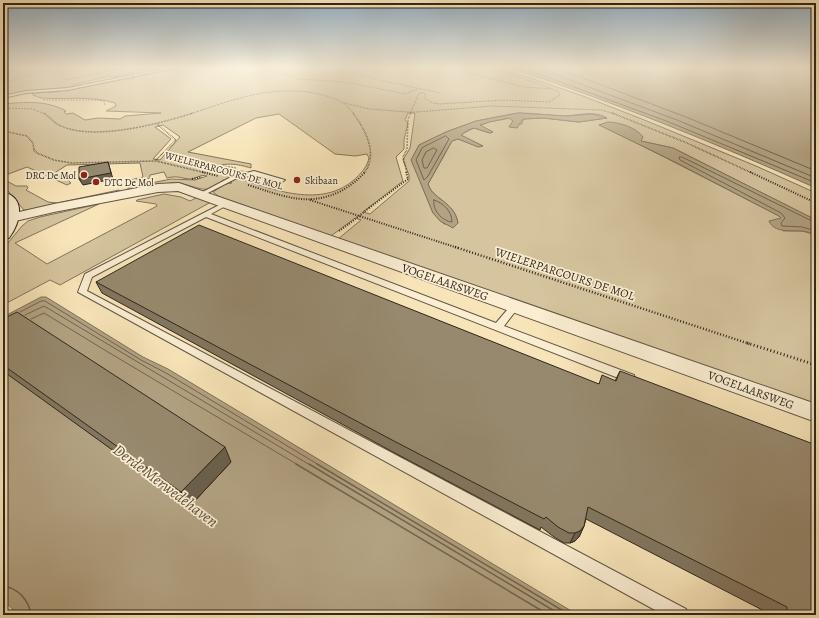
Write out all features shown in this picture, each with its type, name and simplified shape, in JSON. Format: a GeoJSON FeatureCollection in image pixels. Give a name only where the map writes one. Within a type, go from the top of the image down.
{"type":"FeatureCollection","features":[{"type":"Feature","properties":{"kind":"street","name":"VOGELAARSWEG"},"geometry":{"type":"LineString","coordinates":[[17,217],[42,214],[70,206],[168,187],[179,187],[816,414]]}},
{"type":"Feature","properties":{"kind":"street"},"geometry":{"type":"LineString","coordinates":[[3,197],[8,201],[17,217],[3,234]]}},
{"type":"Feature","properties":{"kind":"lane"},"geometry":{"type":"LineString","coordinates":[[202,194],[231,179],[254,173],[282,180]]}},
{"type":"Feature","properties":{"kind":"lane"},"geometry":{"type":"LineString","coordinates":[[227,203],[88,276],[82,292],[680,615]]}},
{"type":"Feature","properties":{"kind":"lane"},"geometry":{"type":"LineString","coordinates":[[205,214],[639,381]]}},
{"type":"Feature","properties":{"kind":"lane"},"geometry":{"type":"LineString","coordinates":[[498,327],[515,306]]}},
{"type":"Feature","properties":{"kind":"path"},"geometry":{"type":"LineString","coordinates":[[3,108],[23,108],[41,112],[64,127],[81,130],[122,130],[157,124],[247,96]]}},
{"type":"Feature","properties":{"kind":"path"},"geometry":{"type":"LineString","coordinates":[[325,96],[344,103],[370,109],[407,112],[442,111],[516,105],[591,109],[610,112],[687,143],[816,203]]}},
{"type":"Feature","properties":{"kind":"path"},"geometry":{"type":"LineString","coordinates":[[349,224],[408,179],[403,157],[407,149],[408,119],[418,96]]}},
{"type":"Feature","properties":{"kind":"path"},"geometry":{"type":"LineString","coordinates":[[425,96],[425,99],[428,101],[440,104],[515,100],[549,102],[559,96]]}},
{"type":"Feature","properties":{"kind":"path"},"geometry":{"type":"LineString","coordinates":[[515,100],[516,105]]}},
{"type":"Feature","properties":{"kind":"path","name":"WIELERPARCOURS DE MOL"},"geometry":{"type":"LineString","coordinates":[[310,200],[331,195],[348,187],[364,174],[371,162],[369,143],[361,124],[344,103]]}},
{"type":"Feature","properties":{"kind":"path"},"geometry":{"type":"LineString","coordinates":[[156,160],[176,140],[157,124]]}},
{"type":"Feature","properties":{"kind":"path","name":"WIELERPARCOURS DE MOL"},"geometry":{"type":"LineString","coordinates":[[3,132],[27,136],[33,143],[34,150],[54,160],[71,162],[156,160],[231,179],[288,196],[310,200],[816,365]]}},
{"type":"Feature","properties":{"kind":"shaded area"},"geometry":{"type":"Polygon","coordinates":[[[35,96],[583,96],[642,119],[756,166],[816,193],[816,220],[673,148],[641,141],[635,142],[779,216],[781,218],[778,220],[783,231],[802,231],[816,235],[816,409],[338,239],[361,220],[355,218],[331,236],[218,196],[213,192],[225,184],[232,183],[223,180],[211,189],[171,183],[143,189],[128,189],[128,185],[134,184],[136,186],[171,179],[195,180],[207,176],[191,179],[177,177],[167,178],[164,172],[150,175],[150,178],[126,182],[143,177],[140,163],[67,165],[56,172],[57,175],[71,183],[67,185],[27,167],[3,176],[3,104],[27,102],[43,103],[58,107],[66,111],[64,112],[66,114],[73,113],[85,120],[98,118],[120,119],[125,116],[161,113],[106,111],[116,106],[115,103],[96,99],[41,98],[35,96]],[[408,113],[405,120],[408,123],[404,140],[404,149],[396,157],[403,181],[363,212],[370,214],[409,181],[409,175],[403,160],[410,148],[415,113],[408,113]],[[518,113],[476,121],[446,132],[419,145],[412,160],[433,213],[444,224],[458,223],[456,216],[448,205],[434,194],[428,184],[452,141],[458,139],[482,146],[460,135],[474,128],[490,133],[493,132],[479,126],[489,122],[510,118],[513,121],[512,123],[522,124],[523,119],[543,118],[579,122],[607,118],[596,114],[560,116],[518,113]],[[279,114],[256,118],[188,152],[251,164],[251,168],[225,164],[210,170],[215,172],[225,168],[247,172],[234,177],[264,187],[296,194],[312,195],[328,193],[343,188],[356,178],[367,164],[369,158],[367,154],[355,156],[335,154],[279,114]],[[163,125],[155,127],[171,139],[153,159],[160,160],[180,137],[163,125]]]}},
{"type":"Feature","properties":{"kind":"shaded area"},"geometry":{"type":"Polygon","coordinates":[[[3,179],[16,186],[27,186],[28,188],[26,190],[48,202],[57,203],[119,190],[123,193],[24,210],[8,191],[3,189],[3,179]]]}},
{"type":"Feature","properties":{"kind":"shaded area"},"geometry":{"type":"Polygon","coordinates":[[[164,194],[181,197],[190,201],[198,197],[211,202],[60,285],[50,280],[3,305],[3,249],[28,221],[99,204],[15,243],[47,264],[157,206],[156,204],[136,201],[137,200],[164,194]]]}},
{"type":"Feature","properties":{"kind":"water"},"geometry":{"type":"Polygon","coordinates":[[[590,96],[816,96],[816,188],[740,155],[590,96]]]}},
{"type":"Feature","properties":{"kind":"water"},"geometry":{"type":"Polygon","coordinates":[[[518,113],[567,116],[592,114],[607,118],[579,122],[543,118],[523,119],[517,128],[509,127],[513,121],[509,118],[480,125],[493,132],[490,133],[474,128],[468,130],[461,135],[483,146],[478,147],[458,139],[452,141],[428,184],[434,194],[452,210],[458,223],[453,228],[440,221],[433,213],[411,160],[419,145],[446,132],[476,121],[518,113]]]}},
{"type":"Feature","properties":{"kind":"water"},"geometry":{"type":"Polygon","coordinates":[[[608,122],[622,124],[632,128],[643,137],[641,141],[673,148],[816,220],[816,235],[805,231],[778,229],[771,225],[769,221],[781,218],[779,216],[677,163],[599,125],[608,122]]]}},
{"type":"Feature","properties":{"kind":"water","name":"Derde Merwedehaven"},"geometry":{"type":"Polygon","coordinates":[[[41,297],[46,297],[143,357],[168,369],[578,615],[18,615],[3,599],[3,317],[41,297]]]}},
{"type":"Feature","properties":{"kind":"building"},"geometry":{"type":"Polygon","coordinates":[[[108,162],[111,173],[79,179],[79,167],[108,162]]]}},
{"type":"Feature","properties":{"kind":"building"},"geometry":{"type":"Polygon","coordinates":[[[199,225],[599,384],[602,375],[616,381],[620,371],[816,445],[816,615],[787,615],[787,607],[588,507],[584,526],[580,531],[569,533],[558,527],[546,517],[544,519],[392,440],[96,282],[199,225]]]}},
{"type":"Feature","properties":{"kind":"building"},"geometry":{"type":"Polygon","coordinates":[[[17,312],[225,447],[181,492],[3,365],[3,319],[17,312]]]}},
{"type":"Feature","properties":{"kind":"place","name":"DRC De Mol"},"geometry":{"type":"Point","coordinates":[84,175]}},
{"type":"Feature","properties":{"kind":"place","name":"Skibaan"},"geometry":{"type":"Point","coordinates":[297,180]}},
{"type":"Feature","properties":{"kind":"place","name":"DTC De Mol"},"geometry":{"type":"Point","coordinates":[96,182]}}]}
